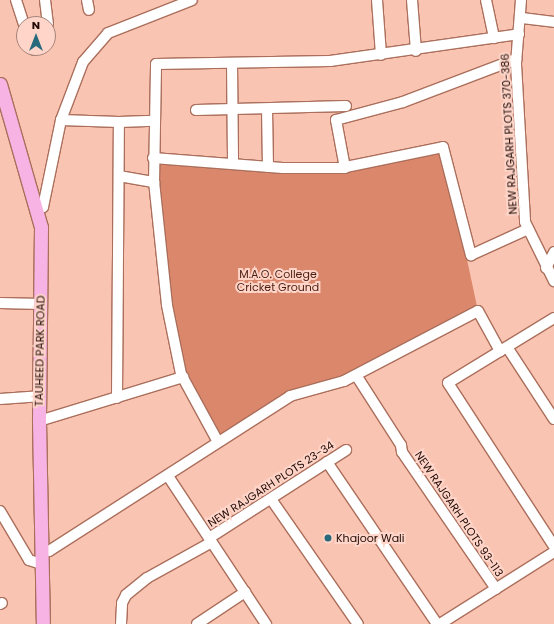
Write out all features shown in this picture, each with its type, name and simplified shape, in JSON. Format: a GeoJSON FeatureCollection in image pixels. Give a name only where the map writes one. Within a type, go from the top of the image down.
{"type":"FeatureCollection","features":[{"type":"Feature","properties":{"kind":"main road","name":"TAUHEED PARK ROAD"},"geometry":{"type":"LineString","coordinates":[[0,84],[38,210],[41,304],[39,421],[43,624]]}},
{"type":"Feature","properties":{"kind":"street"},"geometry":{"type":"LineString","coordinates":[[16,0],[21,16]]}},
{"type":"Feature","properties":{"kind":"street"},"geometry":{"type":"LineString","coordinates":[[45,0],[47,16]]}},
{"type":"Feature","properties":{"kind":"street"},"geometry":{"type":"LineString","coordinates":[[87,0],[89,10]]}},
{"type":"Feature","properties":{"kind":"street"},"geometry":{"type":"LineString","coordinates":[[38,210],[43,207],[61,120],[83,62],[108,33],[176,3],[192,0]]}},
{"type":"Feature","properties":{"kind":"street"},"geometry":{"type":"LineString","coordinates":[[376,0],[381,55]]}},
{"type":"Feature","properties":{"kind":"street"},"geometry":{"type":"LineString","coordinates":[[412,0],[416,51]]}},
{"type":"Feature","properties":{"kind":"street"},"geometry":{"type":"LineString","coordinates":[[486,0],[494,38]]}},
{"type":"Feature","properties":{"kind":"street","name":"NEW RAJGARH PLOTS 370-386"},"geometry":{"type":"LineString","coordinates":[[521,0],[522,18],[516,59],[520,166],[528,229],[554,282]]}},
{"type":"Feature","properties":{"kind":"street"},"geometry":{"type":"LineString","coordinates":[[522,18],[554,22]]}},
{"type":"Feature","properties":{"kind":"street"},"geometry":{"type":"LineString","coordinates":[[218,442],[183,376],[166,305],[154,182],[156,64],[330,61],[416,51],[519,34]]}},
{"type":"Feature","properties":{"kind":"street"},"geometry":{"type":"LineString","coordinates":[[344,168],[336,120],[403,102],[516,59]]}},
{"type":"Feature","properties":{"kind":"street"},"geometry":{"type":"LineString","coordinates":[[232,63],[233,164]]}},
{"type":"Feature","properties":{"kind":"street"},"geometry":{"type":"LineString","coordinates":[[196,110],[346,106]]}},
{"type":"Feature","properties":{"kind":"street"},"geometry":{"type":"LineString","coordinates":[[267,109],[268,167]]}},
{"type":"Feature","properties":{"kind":"street"},"geometry":{"type":"LineString","coordinates":[[61,120],[119,122],[154,121]]}},
{"type":"Feature","properties":{"kind":"street"},"geometry":{"type":"LineString","coordinates":[[117,398],[119,122]]}},
{"type":"Feature","properties":{"kind":"street"},"geometry":{"type":"LineString","coordinates":[[154,158],[268,167],[344,168],[443,147],[471,255],[528,229]]}},
{"type":"Feature","properties":{"kind":"street"},"geometry":{"type":"LineString","coordinates":[[118,176],[154,182]]}},
{"type":"Feature","properties":{"kind":"street"},"geometry":{"type":"LineString","coordinates":[[546,268],[554,252]]}},
{"type":"Feature","properties":{"kind":"street"},"geometry":{"type":"LineString","coordinates":[[0,303],[41,304]]}},
{"type":"Feature","properties":{"kind":"street"},"geometry":{"type":"LineString","coordinates":[[0,511],[28,560],[41,558],[49,551],[168,476],[290,396],[356,375],[478,311],[503,349],[554,419]]}},
{"type":"Feature","properties":{"kind":"street"},"geometry":{"type":"LineString","coordinates":[[554,318],[448,383],[554,546]]}},
{"type":"Feature","properties":{"kind":"street","name":"NEW RAJGARH PLOTS 93-113"},"geometry":{"type":"LineString","coordinates":[[356,375],[401,446],[402,452],[496,589]]}},
{"type":"Feature","properties":{"kind":"street"},"geometry":{"type":"LineString","coordinates":[[39,421],[117,398],[183,376]]}},
{"type":"Feature","properties":{"kind":"street"},"geometry":{"type":"LineString","coordinates":[[0,399],[39,396]]}},
{"type":"Feature","properties":{"kind":"street","name":"NEW RAJGARH PLOTS 23-34"},"geometry":{"type":"LineString","coordinates":[[121,624],[122,603],[126,595],[147,578],[210,540],[346,450]]}},
{"type":"Feature","properties":{"kind":"street"},"geometry":{"type":"LineString","coordinates":[[327,462],[437,624]]}},
{"type":"Feature","properties":{"kind":"street"},"geometry":{"type":"LineString","coordinates":[[168,476],[266,624]]}},
{"type":"Feature","properties":{"kind":"street"},"geometry":{"type":"LineString","coordinates":[[271,500],[358,624]]}},
{"type":"Feature","properties":{"kind":"street"},"geometry":{"type":"LineString","coordinates":[[440,624],[554,552]]}},
{"type":"Feature","properties":{"kind":"street"},"geometry":{"type":"LineString","coordinates":[[198,624],[246,592]]}},
{"type":"Feature","properties":{"kind":"green space","name":"M.A.O. College Cricket Ground"},"geometry":{"type":"Polygon","coordinates":[[[443,147],[478,311],[344,381],[290,396],[218,442],[183,377],[167,305],[153,158],[345,168],[443,147]]]}},
{"type":"Feature","properties":{"kind":"place","name":"Khajoor Wali"},"geometry":{"type":"Point","coordinates":[328,538]}}]}
